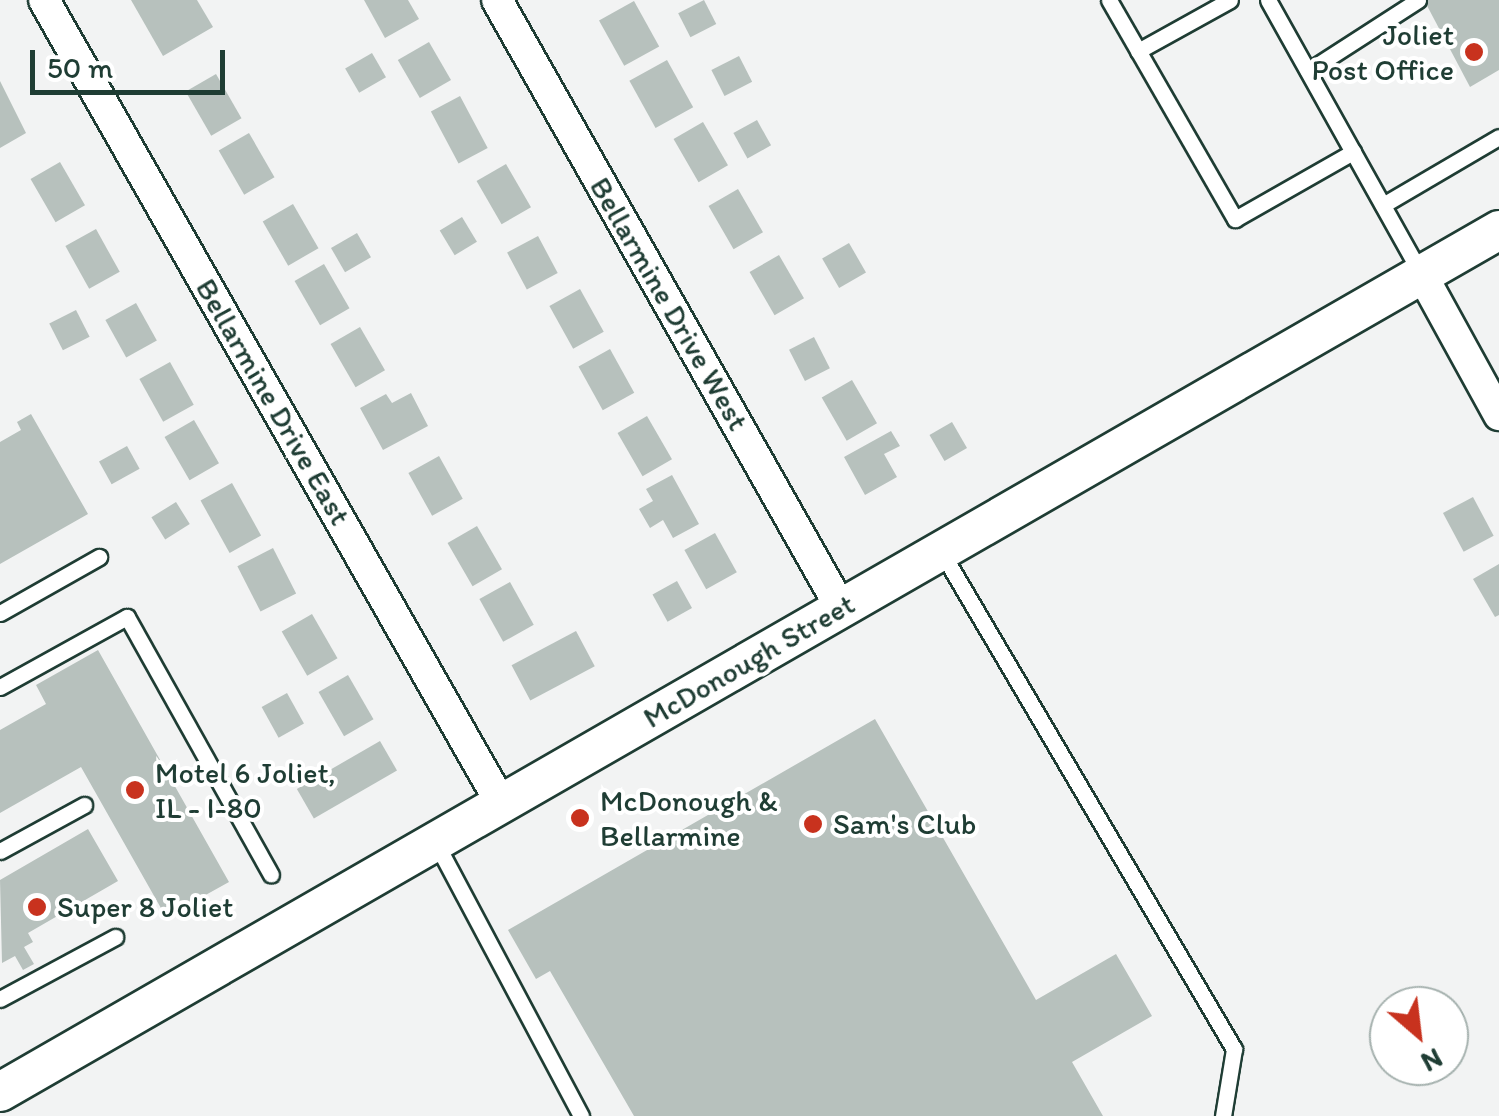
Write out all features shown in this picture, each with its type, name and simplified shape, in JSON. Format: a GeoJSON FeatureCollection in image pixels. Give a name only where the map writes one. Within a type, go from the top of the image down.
{"type":"FeatureCollection","features":[{"type":"Feature","properties":{"kind":"street","name":"Bellarmine Drive East"},"geometry":{"type":"LineString","coordinates":[[44,0],[502,805]]}},
{"type":"Feature","properties":{"kind":"street","name":"Bellarmine Drive West"},"geometry":{"type":"LineString","coordinates":[[497,0],[841,608]]}},
{"type":"Feature","properties":{"kind":"street","name":"McDonough Street"},"geometry":{"type":"LineString","coordinates":[[0,1092],[1499,230]]}},
{"type":"Feature","properties":{"kind":"street"},"geometry":{"type":"LineString","coordinates":[[1422,275],[1499,415]]}},
{"type":"Feature","properties":{"kind":"lane"},"geometry":{"type":"LineString","coordinates":[[1109,0],[1235,219],[1353,152]]}},
{"type":"Feature","properties":{"kind":"lane"},"geometry":{"type":"LineString","coordinates":[[1138,51],[1230,0]]}},
{"type":"Feature","properties":{"kind":"lane"},"geometry":{"type":"LineString","coordinates":[[1268,0],[1422,275]]}},
{"type":"Feature","properties":{"kind":"lane"},"geometry":{"type":"LineString","coordinates":[[1308,71],[1418,0]]}},
{"type":"Feature","properties":{"kind":"lane"},"geometry":{"type":"LineString","coordinates":[[1382,205],[1499,137]]}},
{"type":"Feature","properties":{"kind":"lane"},"geometry":{"type":"LineString","coordinates":[[941,550],[1234,1048],[1224,1116]]}},
{"type":"Feature","properties":{"kind":"lane"},"geometry":{"type":"LineString","coordinates":[[0,613],[99,557]]}},
{"type":"Feature","properties":{"kind":"lane"},"geometry":{"type":"LineString","coordinates":[[0,687],[128,617],[271,875]]}},
{"type":"Feature","properties":{"kind":"lane"},"geometry":{"type":"LineString","coordinates":[[0,851],[84,806]]}},
{"type":"Feature","properties":{"kind":"lane"},"geometry":{"type":"LineString","coordinates":[[436,843],[581,1116]]}},
{"type":"Feature","properties":{"kind":"lane"},"geometry":{"type":"LineString","coordinates":[[0,999],[115,937]]}},
{"type":"Feature","properties":{"kind":"building"},"geometry":{"type":"Polygon","coordinates":[[[131,0],[197,0],[213,27],[163,56],[131,0]]]}},
{"type":"Feature","properties":{"kind":"building"},"geometry":{"type":"Polygon","coordinates":[[[364,0],[408,0],[419,19],[385,38],[364,0]]]}},
{"type":"Feature","properties":{"kind":"building"},"geometry":{"type":"Polygon","coordinates":[[[704,0],[716,24],[690,37],[678,13],[704,0]]]}},
{"type":"Feature","properties":{"kind":"building","name":"Joliet Post Office"},"geometry":{"type":"Polygon","coordinates":[[[1424,0],[1499,0],[1499,70],[1470,87],[1424,0]]]}},
{"type":"Feature","properties":{"kind":"building"},"geometry":{"type":"Polygon","coordinates":[[[634,1],[659,46],[624,66],[599,20],[634,1]]]}},
{"type":"Feature","properties":{"kind":"building"},"geometry":{"type":"Polygon","coordinates":[[[429,42],[451,80],[420,98],[398,60],[429,42]]]}},
{"type":"Feature","properties":{"kind":"building"},"geometry":{"type":"Polygon","coordinates":[[[372,53],[386,77],[359,93],[345,68],[372,53]]]}},
{"type":"Feature","properties":{"kind":"building"},"geometry":{"type":"Polygon","coordinates":[[[739,56],[752,82],[725,96],[711,70],[739,56]]]}},
{"type":"Feature","properties":{"kind":"building"},"geometry":{"type":"Polygon","coordinates":[[[667,60],[693,107],[656,128],[629,81],[667,60]]]}},
{"type":"Feature","properties":{"kind":"building"},"geometry":{"type":"Polygon","coordinates":[[[216,74],[242,118],[211,136],[186,92],[216,74]]]}},
{"type":"Feature","properties":{"kind":"building"},"geometry":{"type":"Polygon","coordinates":[[[0,81],[26,133],[0,148],[0,81]]]}},
{"type":"Feature","properties":{"kind":"building"},"geometry":{"type":"Polygon","coordinates":[[[460,96],[488,148],[459,164],[431,111],[460,96]]]}},
{"type":"Feature","properties":{"kind":"building"},"geometry":{"type":"Polygon","coordinates":[[[757,120],[771,145],[747,158],[733,133],[757,120]]]}},
{"type":"Feature","properties":{"kind":"building"},"geometry":{"type":"Polygon","coordinates":[[[703,122],[728,165],[699,182],[674,139],[703,122]]]}},
{"type":"Feature","properties":{"kind":"building"},"geometry":{"type":"Polygon","coordinates":[[[249,133],[274,177],[244,195],[219,150],[249,133]]]}},
{"type":"Feature","properties":{"kind":"building"},"geometry":{"type":"Polygon","coordinates":[[[60,162],[85,205],[56,222],[31,179],[60,162]]]}},
{"type":"Feature","properties":{"kind":"building"},"geometry":{"type":"Polygon","coordinates":[[[506,164],[531,207],[502,224],[477,181],[506,164]]]}},
{"type":"Feature","properties":{"kind":"building"},"geometry":{"type":"Polygon","coordinates":[[[738,189],[763,232],[734,249],[709,206],[738,189]]]}},
{"type":"Feature","properties":{"kind":"building"},"geometry":{"type":"Polygon","coordinates":[[[293,204],[318,248],[288,266],[263,222],[293,204]]]}},
{"type":"Feature","properties":{"kind":"building"},"geometry":{"type":"Polygon","coordinates":[[[462,217],[477,242],[455,255],[440,230],[462,217]]]}},
{"type":"Feature","properties":{"kind":"building"},"geometry":{"type":"Polygon","coordinates":[[[96,229],[120,272],[89,289],[65,246],[96,229]]]}},
{"type":"Feature","properties":{"kind":"building"},"geometry":{"type":"Polygon","coordinates":[[[357,233],[371,257],[345,272],[331,248],[357,233]]]}},
{"type":"Feature","properties":{"kind":"building"},"geometry":{"type":"Polygon","coordinates":[[[538,236],[558,273],[527,290],[507,252],[538,236]]]}},
{"type":"Feature","properties":{"kind":"building"},"geometry":{"type":"Polygon","coordinates":[[[849,243],[866,272],[839,288],[822,258],[849,243]]]}},
{"type":"Feature","properties":{"kind":"building"},"geometry":{"type":"Polygon","coordinates":[[[779,255],[804,298],[775,315],[750,272],[779,255]]]}},
{"type":"Feature","properties":{"kind":"building"},"geometry":{"type":"Polygon","coordinates":[[[324,264],[350,308],[320,325],[295,281],[324,264]]]}},
{"type":"Feature","properties":{"kind":"building"},"geometry":{"type":"Polygon","coordinates":[[[580,289],[604,332],[573,349],[549,306],[580,289]]]}},
{"type":"Feature","properties":{"kind":"building"},"geometry":{"type":"Polygon","coordinates":[[[136,303],[157,341],[126,358],[105,320],[136,303]]]}},
{"type":"Feature","properties":{"kind":"building"},"geometry":{"type":"Polygon","coordinates":[[[76,310],[90,337],[63,350],[49,324],[76,310]]]}},
{"type":"Feature","properties":{"kind":"building"},"geometry":{"type":"Polygon","coordinates":[[[360,327],[385,370],[356,387],[331,344],[360,327]]]}},
{"type":"Feature","properties":{"kind":"building"},"geometry":{"type":"Polygon","coordinates":[[[814,337],[830,368],[805,381],[789,350],[814,337]]]}},
{"type":"Feature","properties":{"kind":"building"},"geometry":{"type":"Polygon","coordinates":[[[610,349],[634,393],[603,410],[579,366],[610,349]]]}},
{"type":"Feature","properties":{"kind":"building"},"geometry":{"type":"Polygon","coordinates":[[[170,362],[194,405],[163,422],[139,379],[170,362]]]}},
{"type":"Feature","properties":{"kind":"building"},"geometry":{"type":"Polygon","coordinates":[[[852,380],[877,423],[847,441],[822,398],[852,380]]]}},
{"type":"Feature","properties":{"kind":"building"},"geometry":{"type":"Polygon","coordinates":[[[411,393],[428,426],[383,450],[360,408],[386,394],[392,403],[411,393]]]}},
{"type":"Feature","properties":{"kind":"building"},"geometry":{"type":"Polygon","coordinates":[[[31,414],[88,514],[0,564],[0,442],[21,430],[17,422],[31,414]]]}},
{"type":"Feature","properties":{"kind":"building"},"geometry":{"type":"Polygon","coordinates":[[[647,416],[672,459],[643,476],[618,433],[647,416]]]}},
{"type":"Feature","properties":{"kind":"building"},"geometry":{"type":"Polygon","coordinates":[[[194,420],[219,463],[190,480],[165,437],[194,420]]]}},
{"type":"Feature","properties":{"kind":"building"},"geometry":{"type":"Polygon","coordinates":[[[952,422],[967,448],[944,461],[929,435],[952,422]]]}},
{"type":"Feature","properties":{"kind":"building"},"geometry":{"type":"Polygon","coordinates":[[[891,431],[900,446],[884,454],[897,477],[865,495],[844,457],[891,431]]]}},
{"type":"Feature","properties":{"kind":"building"},"geometry":{"type":"Polygon","coordinates":[[[127,446],[140,469],[112,484],[99,462],[127,446]]]}},
{"type":"Feature","properties":{"kind":"building"},"geometry":{"type":"Polygon","coordinates":[[[439,456],[463,499],[432,516],[408,473],[439,456]]]}},
{"type":"Feature","properties":{"kind":"building"},"geometry":{"type":"Polygon","coordinates":[[[672,475],[699,524],[673,538],[663,520],[650,528],[639,509],[653,501],[646,489],[672,475]]]}},
{"type":"Feature","properties":{"kind":"building"},"geometry":{"type":"Polygon","coordinates":[[[232,483],[261,535],[230,553],[201,500],[232,483]]]}},
{"type":"Feature","properties":{"kind":"building"},"geometry":{"type":"Polygon","coordinates":[[[1473,497],[1494,536],[1464,552],[1443,513],[1473,497]]]}},
{"type":"Feature","properties":{"kind":"building"},"geometry":{"type":"Polygon","coordinates":[[[176,502],[190,524],[165,539],[151,517],[176,502]]]}},
{"type":"Feature","properties":{"kind":"building"},"geometry":{"type":"Polygon","coordinates":[[[477,526],[502,569],[473,586],[448,543],[477,526]]]}},
{"type":"Feature","properties":{"kind":"building"},"geometry":{"type":"Polygon","coordinates":[[[715,533],[737,572],[706,589],[684,550],[715,533]]]}},
{"type":"Feature","properties":{"kind":"building"},"geometry":{"type":"Polygon","coordinates":[[[273,548],[296,593],[261,612],[237,566],[273,548]]]}},
{"type":"Feature","properties":{"kind":"building"},"geometry":{"type":"Polygon","coordinates":[[[1499,564],[1499,615],[1495,617],[1473,579],[1499,564]]]}},
{"type":"Feature","properties":{"kind":"building"},"geometry":{"type":"Polygon","coordinates":[[[677,581],[692,608],[668,622],[653,595],[677,581]]]}},
{"type":"Feature","properties":{"kind":"building"},"geometry":{"type":"Polygon","coordinates":[[[510,582],[534,625],[503,642],[479,599],[510,582]]]}},
{"type":"Feature","properties":{"kind":"building"},"geometry":{"type":"Polygon","coordinates":[[[312,614],[338,658],[307,676],[282,632],[312,614]]]}},
{"type":"Feature","properties":{"kind":"building"},"geometry":{"type":"Polygon","coordinates":[[[576,631],[595,666],[530,701],[512,665],[576,631]]]}},
{"type":"Feature","properties":{"kind":"building","name":"Motel 6 Joliet, IL - I-80"},"geometry":{"type":"Polygon","coordinates":[[[98,650],[229,882],[166,917],[81,767],[0,813],[0,730],[46,704],[36,685],[98,650]]]}},
{"type":"Feature","properties":{"kind":"building"},"geometry":{"type":"Polygon","coordinates":[[[348,675],[374,719],[344,736],[319,692],[348,675]]]}},
{"type":"Feature","properties":{"kind":"building"},"geometry":{"type":"Polygon","coordinates":[[[287,693],[304,724],[279,738],[262,707],[287,693]]]}},
{"type":"Feature","properties":{"kind":"building","name":"Sam's Club"},"geometry":{"type":"Polygon","coordinates":[[[875,719],[1036,1000],[1116,954],[1152,1016],[1072,1062],[1103,1116],[634,1116],[550,971],[536,979],[508,930],[875,719]]]}},
{"type":"Feature","properties":{"kind":"building"},"geometry":{"type":"Polygon","coordinates":[[[380,741],[397,770],[314,818],[297,789],[380,741]]]}},
{"type":"Feature","properties":{"kind":"building","name":"Super 8 Joliet"},"geometry":{"type":"Polygon","coordinates":[[[88,829],[118,881],[28,933],[33,942],[24,947],[34,964],[23,970],[15,956],[2,963],[0,880],[88,829]]]}},
{"type":"Feature","properties":{"kind":"place","name":"Joliet Post Office"},"geometry":{"type":"Point","coordinates":[1474,52]}},
{"type":"Feature","properties":{"kind":"place","name":"Motel 6 Joliet, IL - I-80"},"geometry":{"type":"Point","coordinates":[135,790]}},
{"type":"Feature","properties":{"kind":"place","name":"McDonough & Bellarmine"},"geometry":{"type":"Point","coordinates":[580,818]}},
{"type":"Feature","properties":{"kind":"place","name":"Sam's Club"},"geometry":{"type":"Point","coordinates":[813,824]}},
{"type":"Feature","properties":{"kind":"place","name":"Super 8 Joliet"},"geometry":{"type":"Point","coordinates":[37,907]}}]}
